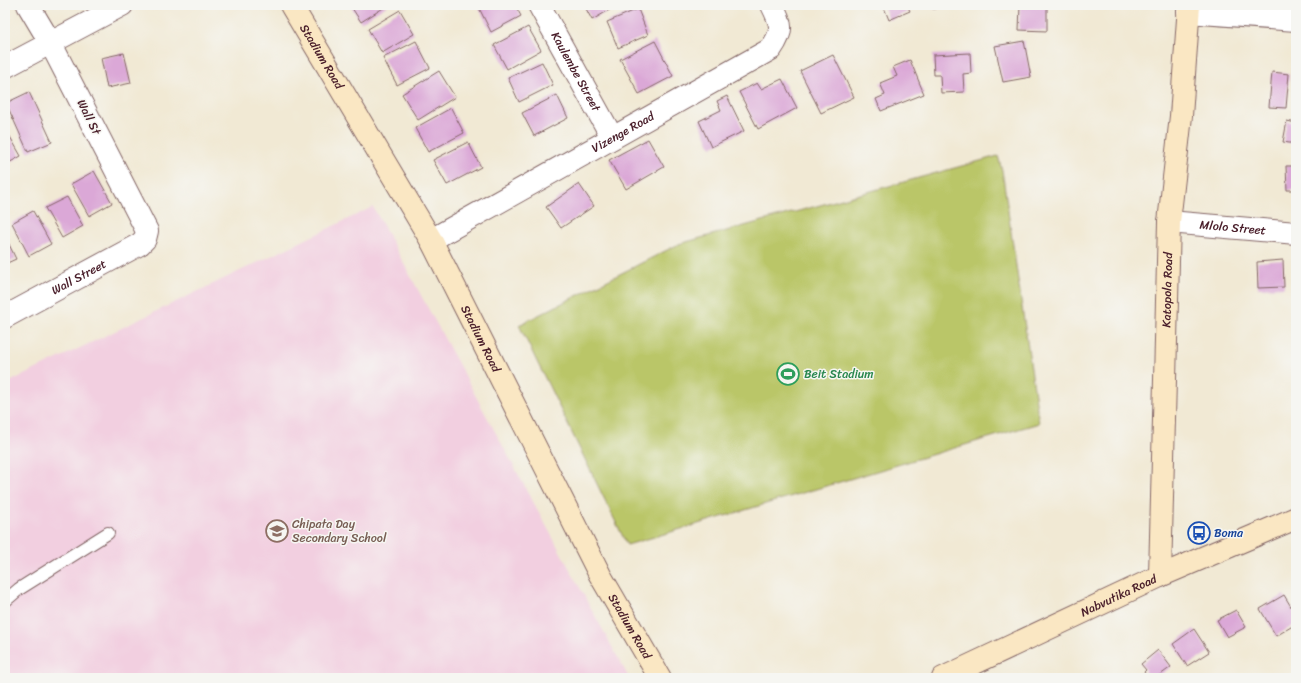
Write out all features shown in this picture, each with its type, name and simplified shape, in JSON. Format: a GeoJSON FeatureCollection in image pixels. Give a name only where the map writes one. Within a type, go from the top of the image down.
{"type":"FeatureCollection","features":[{"type":"Feature","properties":{"kind":"street","name":"Wall St"},"geometry":{"type":"LineString","coordinates":[[28,5],[50,42],[147,231]]}},
{"type":"Feature","properties":{"kind":"street"},"geometry":{"type":"LineString","coordinates":[[5,67],[122,5]]}},
{"type":"Feature","properties":{"kind":"street","name":"Stadium Road"},"geometry":{"type":"LineString","coordinates":[[291,5],[359,121],[432,240],[600,575],[660,678]]}},
{"type":"Feature","properties":{"kind":"street","name":"Kaulembe Street"},"geometry":{"type":"LineString","coordinates":[[539,5],[612,137]]}},
{"type":"Feature","properties":{"kind":"street","name":"Vizenge Road"},"geometry":{"type":"LineString","coordinates":[[432,240],[612,137],[771,49],[778,38],[782,24],[772,5]]}},
{"type":"Feature","properties":{"kind":"street"},"geometry":{"type":"LineString","coordinates":[[1188,8],[1296,20]]}},
{"type":"Feature","properties":{"kind":"street","name":"Katopola Road"},"geometry":{"type":"LineString","coordinates":[[1160,576],[1169,222],[1181,116],[1188,8]]}},
{"type":"Feature","properties":{"kind":"street","name":"Mlolo Street"},"geometry":{"type":"LineString","coordinates":[[1169,222],[1296,233]]}},
{"type":"Feature","properties":{"kind":"street","name":"Wall Street"},"geometry":{"type":"LineString","coordinates":[[5,317],[140,244],[145,239],[147,231]]}},
{"type":"Feature","properties":{"kind":"street","name":"Nabvutika Road"},"geometry":{"type":"LineString","coordinates":[[943,678],[1160,576],[1296,518]]}},
{"type":"Feature","properties":{"kind":"lane"},"geometry":{"type":"LineString","coordinates":[[5,601],[19,589],[108,533]]}},
{"type":"Feature","properties":{"kind":"shaded area","name":"Chipata Day Secondary School"},"geometry":{"type":"Polygon","coordinates":[[[373,207],[629,678],[5,678],[5,384],[373,207]]]}},
{"type":"Feature","properties":{"kind":"green space","name":"Beit Stadium"},"geometry":{"type":"Polygon","coordinates":[[[998,156],[1002,170],[1039,423],[627,545],[519,325],[679,244],[998,156]]]}},
{"type":"Feature","properties":{"kind":"building"},"geometry":{"type":"Polygon","coordinates":[[[350,5],[388,5],[361,22],[350,5]]]}},
{"type":"Feature","properties":{"kind":"building"},"geometry":{"type":"Polygon","coordinates":[[[515,5],[521,16],[491,32],[478,6],[515,5]]]}},
{"type":"Feature","properties":{"kind":"building"},"geometry":{"type":"Polygon","coordinates":[[[584,5],[618,5],[592,20],[584,5]]]}},
{"type":"Feature","properties":{"kind":"building"},"geometry":{"type":"Polygon","coordinates":[[[883,5],[907,5],[910,11],[889,20],[883,5]]]}},
{"type":"Feature","properties":{"kind":"building"},"geometry":{"type":"Polygon","coordinates":[[[933,5],[960,5],[960,6],[933,9],[933,5]]]}},
{"type":"Feature","properties":{"kind":"building"},"geometry":{"type":"Polygon","coordinates":[[[1020,5],[1047,5],[1047,31],[1019,30],[1020,5]]]}},
{"type":"Feature","properties":{"kind":"building"},"geometry":{"type":"Polygon","coordinates":[[[638,9],[648,35],[618,48],[607,22],[638,9]]]}},
{"type":"Feature","properties":{"kind":"building"},"geometry":{"type":"Polygon","coordinates":[[[400,10],[414,34],[382,53],[368,29],[400,10]]]}},
{"type":"Feature","properties":{"kind":"building"},"geometry":{"type":"Polygon","coordinates":[[[528,27],[541,50],[507,69],[494,45],[528,27]]]}},
{"type":"Feature","properties":{"kind":"building"},"geometry":{"type":"Polygon","coordinates":[[[416,41],[430,68],[397,85],[383,58],[416,41]]]}},
{"type":"Feature","properties":{"kind":"building"},"geometry":{"type":"Polygon","coordinates":[[[655,41],[673,76],[639,94],[620,59],[655,41]]]}},
{"type":"Feature","properties":{"kind":"building"},"geometry":{"type":"Polygon","coordinates":[[[1024,41],[1031,77],[1003,82],[995,46],[1024,41]]]}},
{"type":"Feature","properties":{"kind":"building"},"geometry":{"type":"Polygon","coordinates":[[[124,53],[131,83],[107,88],[101,58],[124,53]]]}},
{"type":"Feature","properties":{"kind":"building"},"geometry":{"type":"Polygon","coordinates":[[[970,53],[971,73],[963,74],[964,92],[941,93],[940,75],[934,75],[933,55],[970,53]]]}},
{"type":"Feature","properties":{"kind":"building"},"geometry":{"type":"Polygon","coordinates":[[[833,55],[854,97],[821,113],[800,71],[833,55]]]}},
{"type":"Feature","properties":{"kind":"building"},"geometry":{"type":"Polygon","coordinates":[[[910,60],[924,94],[881,111],[876,99],[885,95],[880,83],[897,76],[893,67],[910,60]]]}},
{"type":"Feature","properties":{"kind":"building"},"geometry":{"type":"Polygon","coordinates":[[[542,62],[553,85],[519,102],[508,78],[542,62]]]}},
{"type":"Feature","properties":{"kind":"building"},"geometry":{"type":"Polygon","coordinates":[[[439,71],[455,97],[418,120],[402,94],[439,71]]]}},
{"type":"Feature","properties":{"kind":"building"},"geometry":{"type":"Polygon","coordinates":[[[1272,72],[1289,74],[1286,108],[1269,107],[1272,72]]]}},
{"type":"Feature","properties":{"kind":"building"},"geometry":{"type":"Polygon","coordinates":[[[782,79],[797,108],[758,129],[739,92],[757,83],[761,89],[782,79]]]}},
{"type":"Feature","properties":{"kind":"building"},"geometry":{"type":"Polygon","coordinates":[[[29,92],[52,142],[28,152],[6,103],[29,92]]]}},
{"type":"Feature","properties":{"kind":"building"},"geometry":{"type":"Polygon","coordinates":[[[557,95],[568,118],[534,136],[522,113],[557,95]]]}},
{"type":"Feature","properties":{"kind":"building"},"geometry":{"type":"Polygon","coordinates":[[[727,96],[744,131],[711,147],[699,121],[721,110],[717,101],[727,96]]]}},
{"type":"Feature","properties":{"kind":"building"},"geometry":{"type":"Polygon","coordinates":[[[451,108],[464,133],[428,152],[415,128],[451,108]]]}},
{"type":"Feature","properties":{"kind":"building"},"geometry":{"type":"Polygon","coordinates":[[[1287,121],[1296,123],[1296,144],[1283,142],[1287,121]]]}},
{"type":"Feature","properties":{"kind":"building"},"geometry":{"type":"Polygon","coordinates":[[[5,128],[21,156],[5,165],[5,128]]]}},
{"type":"Feature","properties":{"kind":"building"},"geometry":{"type":"Polygon","coordinates":[[[648,139],[664,167],[626,189],[609,160],[648,139]]]}},
{"type":"Feature","properties":{"kind":"building"},"geometry":{"type":"Polygon","coordinates":[[[468,142],[481,167],[447,185],[433,160],[468,142]]]}},
{"type":"Feature","properties":{"kind":"building"},"geometry":{"type":"Polygon","coordinates":[[[1286,166],[1296,166],[1296,190],[1287,190],[1286,166]]]}},
{"type":"Feature","properties":{"kind":"building"},"geometry":{"type":"Polygon","coordinates":[[[94,171],[112,203],[89,216],[71,184],[94,171]]]}},
{"type":"Feature","properties":{"kind":"building"},"geometry":{"type":"Polygon","coordinates":[[[579,184],[594,206],[561,228],[546,207],[579,184]]]}},
{"type":"Feature","properties":{"kind":"building"},"geometry":{"type":"Polygon","coordinates":[[[67,197],[83,226],[62,238],[45,208],[67,197]]]}},
{"type":"Feature","properties":{"kind":"building"},"geometry":{"type":"Polygon","coordinates":[[[33,211],[51,244],[29,256],[12,223],[33,211]]]}},
{"type":"Feature","properties":{"kind":"building"},"geometry":{"type":"Polygon","coordinates":[[[5,236],[16,259],[5,264],[5,236]]]}},
{"type":"Feature","properties":{"kind":"building"},"geometry":{"type":"Polygon","coordinates":[[[1283,260],[1284,287],[1258,288],[1257,262],[1283,260]]]}},
{"type":"Feature","properties":{"kind":"building"},"geometry":{"type":"Polygon","coordinates":[[[1284,595],[1296,615],[1296,624],[1276,636],[1260,609],[1284,595]]]}},
{"type":"Feature","properties":{"kind":"building"},"geometry":{"type":"Polygon","coordinates":[[[1236,610],[1246,627],[1227,637],[1217,620],[1236,610]]]}},
{"type":"Feature","properties":{"kind":"building"},"geometry":{"type":"Polygon","coordinates":[[[1194,629],[1209,652],[1187,666],[1173,644],[1194,629]]]}},
{"type":"Feature","properties":{"kind":"building"},"geometry":{"type":"Polygon","coordinates":[[[1158,650],[1171,667],[1156,678],[1148,678],[1144,672],[1146,670],[1141,664],[1158,650]]]}},
{"type":"Feature","properties":{"kind":"place","name":"Beit Stadium"},"geometry":{"type":"Point","coordinates":[788,374]}},
{"type":"Feature","properties":{"kind":"place","name":"Chipata Day Secondary School"},"geometry":{"type":"Point","coordinates":[277,531]}},
{"type":"Feature","properties":{"kind":"place","name":"Boma"},"geometry":{"type":"Point","coordinates":[1199,533]}}]}
